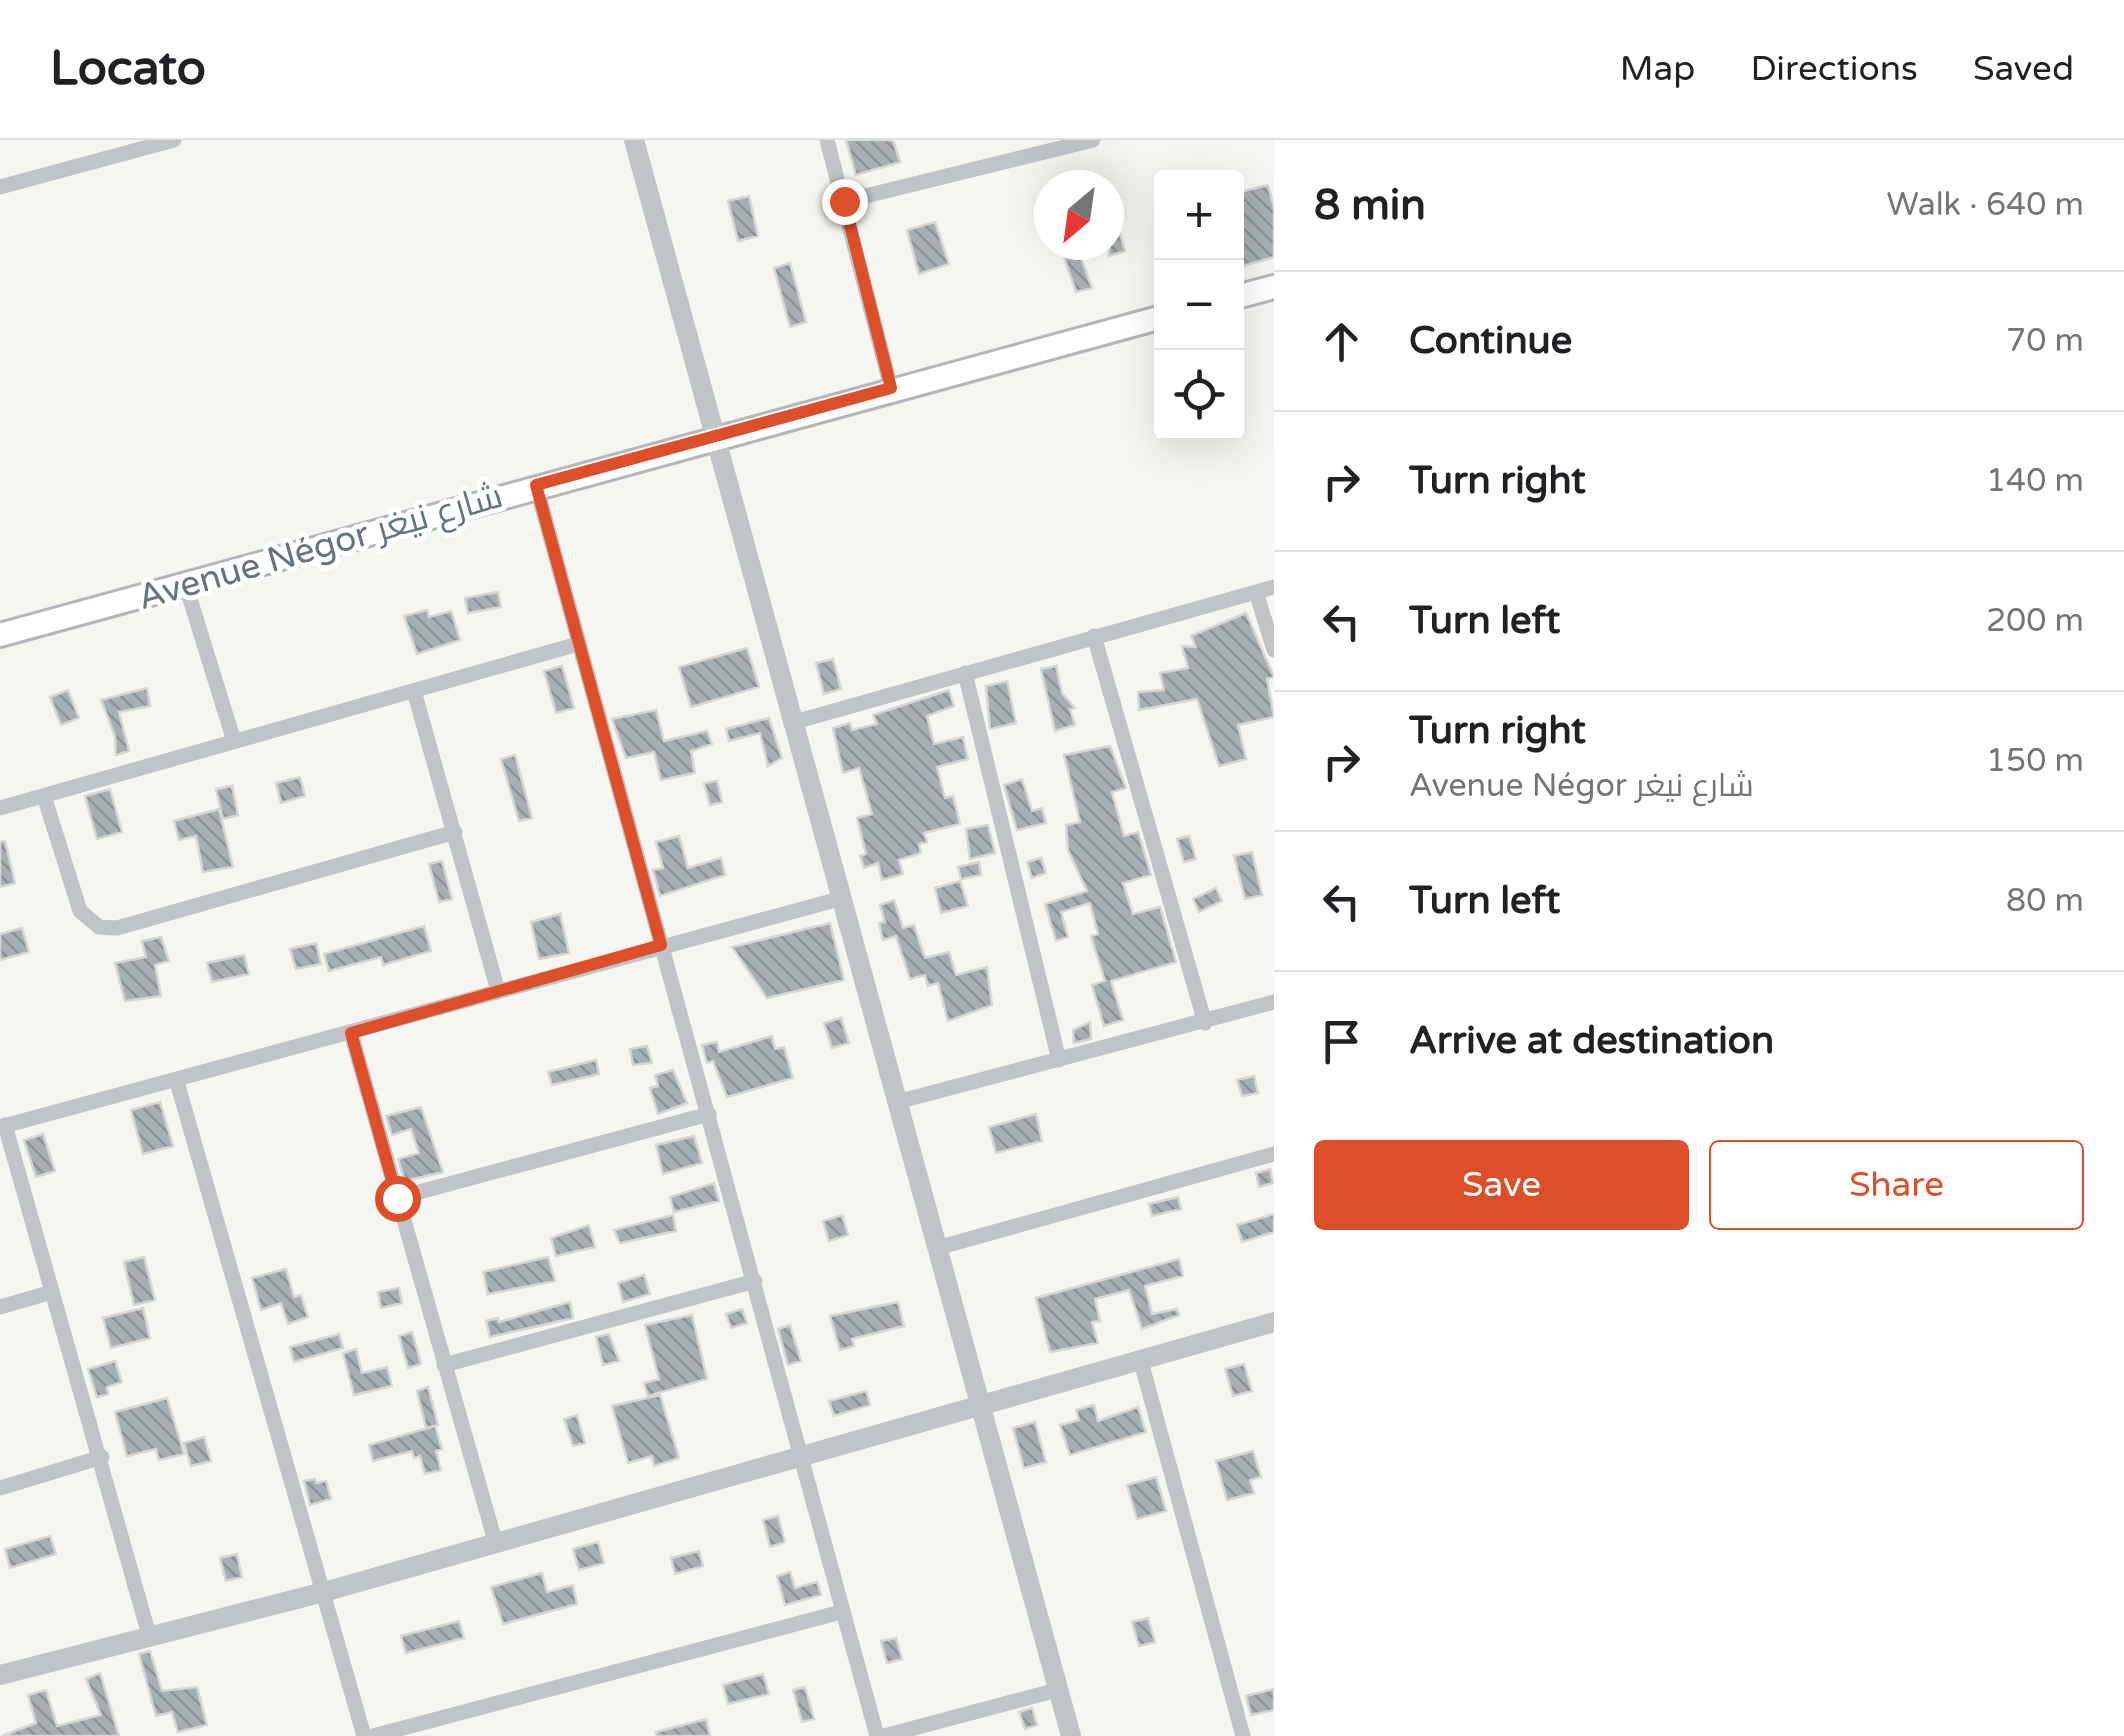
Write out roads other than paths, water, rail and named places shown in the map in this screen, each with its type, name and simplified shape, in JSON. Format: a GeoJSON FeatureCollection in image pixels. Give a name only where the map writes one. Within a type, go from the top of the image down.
{"type":"FeatureCollection","features":[{"type":"Feature","properties":{"kind":"main road"},"geometry":{"type":"LineString","coordinates":[[1244,295],[1274,287]]}},
{"type":"Feature","properties":{"kind":"main road","name":"Avenue Négor شارع نيغر"},"geometry":{"type":"LineString","coordinates":[[0,634],[1154,319]]}},
{"type":"Feature","properties":{"kind":"street"},"geometry":{"type":"LineString","coordinates":[[0,186],[174,140]]}},
{"type":"Feature","properties":{"kind":"street"},"geometry":{"type":"LineString","coordinates":[[634,140],[1071,1736]]}},
{"type":"Feature","properties":{"kind":"street"},"geometry":{"type":"LineString","coordinates":[[827,140],[891,388]]}},
{"type":"Feature","properties":{"kind":"street"},"geometry":{"type":"LineString","coordinates":[[844,201],[1093,140]]}},
{"type":"Feature","properties":{"kind":"street"},"geometry":{"type":"LineString","coordinates":[[536,485],[804,1456],[841,1612],[877,1736]]}},
{"type":"Feature","properties":{"kind":"street"},"geometry":{"type":"LineString","coordinates":[[186,586],[234,740]]}},
{"type":"Feature","properties":{"kind":"street"},"geometry":{"type":"LineString","coordinates":[[792,723],[1274,587]]}},
{"type":"Feature","properties":{"kind":"street"},"geometry":{"type":"LineString","coordinates":[[1256,592],[1274,650]]}},
{"type":"Feature","properties":{"kind":"street"},"geometry":{"type":"LineString","coordinates":[[1094,636],[1205,1023]]}},
{"type":"Feature","properties":{"kind":"street"},"geometry":{"type":"LineString","coordinates":[[0,808],[578,644]]}},
{"type":"Feature","properties":{"kind":"street"},"geometry":{"type":"LineString","coordinates":[[965,673],[1058,1060]]}},
{"type":"Feature","properties":{"kind":"street"},"geometry":{"type":"LineString","coordinates":[[414,691],[498,991]]}},
{"type":"Feature","properties":{"kind":"street"},"geometry":{"type":"LineString","coordinates":[[44,796],[80,911],[98,927],[117,928],[455,832]]}},
{"type":"Feature","properties":{"kind":"street"},"geometry":{"type":"LineString","coordinates":[[150,1635],[102,1457],[2,1126],[177,1082],[661,945],[839,899]]}},
{"type":"Feature","properties":{"kind":"street"},"geometry":{"type":"LineString","coordinates":[[897,1102],[1274,1002]]}},
{"type":"Feature","properties":{"kind":"street"},"geometry":{"type":"LineString","coordinates":[[351,1033],[495,1542]]}},
{"type":"Feature","properties":{"kind":"street"},"geometry":{"type":"LineString","coordinates":[[177,1082],[364,1736]]}},
{"type":"Feature","properties":{"kind":"street"},"geometry":{"type":"LineString","coordinates":[[397,1198],[709,1114]]}},
{"type":"Feature","properties":{"kind":"street"},"geometry":{"type":"LineString","coordinates":[[937,1248],[1274,1154]]}},
{"type":"Feature","properties":{"kind":"street"},"geometry":{"type":"LineString","coordinates":[[444,1364],[756,1282]]}},
{"type":"Feature","properties":{"kind":"street"},"geometry":{"type":"LineString","coordinates":[[0,1307],[52,1292]]}},
{"type":"Feature","properties":{"kind":"street"},"geometry":{"type":"LineString","coordinates":[[0,1675],[324,1592],[1274,1322]]}},
{"type":"Feature","properties":{"kind":"street"},"geometry":{"type":"LineString","coordinates":[[1140,1358],[1243,1736]]}},
{"type":"Feature","properties":{"kind":"street"},"geometry":{"type":"LineString","coordinates":[[0,1488],[102,1457]]}},
{"type":"Feature","properties":{"kind":"street"},"geometry":{"type":"LineString","coordinates":[[373,1736],[841,1612]]}},
{"type":"Feature","properties":{"kind":"street"},"geometry":{"type":"LineString","coordinates":[[884,1736],[1057,1690]]}}]}
